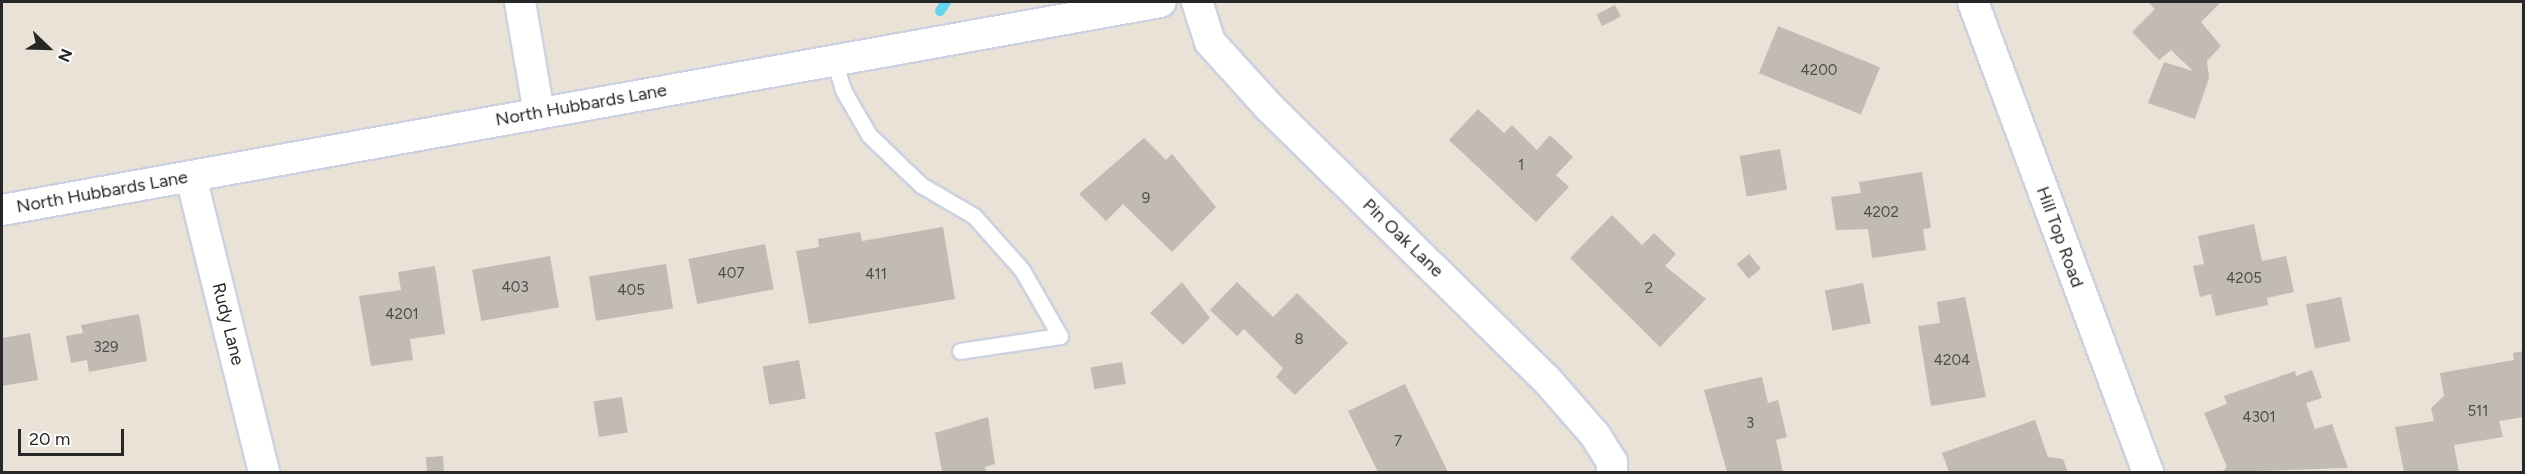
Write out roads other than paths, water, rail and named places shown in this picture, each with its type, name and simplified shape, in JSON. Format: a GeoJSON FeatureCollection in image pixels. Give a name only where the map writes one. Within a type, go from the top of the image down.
{"type":"FeatureCollection","features":[{"type":"Feature","properties":{"kind":"street"},"geometry":{"type":"LineString","coordinates":[[520,2],[539,113]]}},
{"type":"Feature","properties":{"kind":"street","name":"North Hubbards Lane"},"geometry":{"type":"LineString","coordinates":[[2,210],[1160,2]]}},
{"type":"Feature","properties":{"kind":"street","name":"Pin Oak Lane"},"geometry":{"type":"LineString","coordinates":[[1197,2],[1218,50],[1547,380],[1595,435],[1612,462],[1612,472]]}},
{"type":"Feature","properties":{"kind":"street","name":"Hill Top Road"},"geometry":{"type":"LineString","coordinates":[[1973,2],[2148,472]]}},
{"type":"Feature","properties":{"kind":"street","name":"Rudy Lane"},"geometry":{"type":"LineString","coordinates":[[191,177],[264,472]]}},
{"type":"Feature","properties":{"kind":"lane"},"geometry":{"type":"LineString","coordinates":[[834,60],[843,90],[869,135],[921,186],[974,216],[1022,270],[1060,336],[960,351]]}},
{"type":"Feature","properties":{"kind":"waterway"},"geometry":{"type":"LineString","coordinates":[[940,11],[946,2]]}}]}
